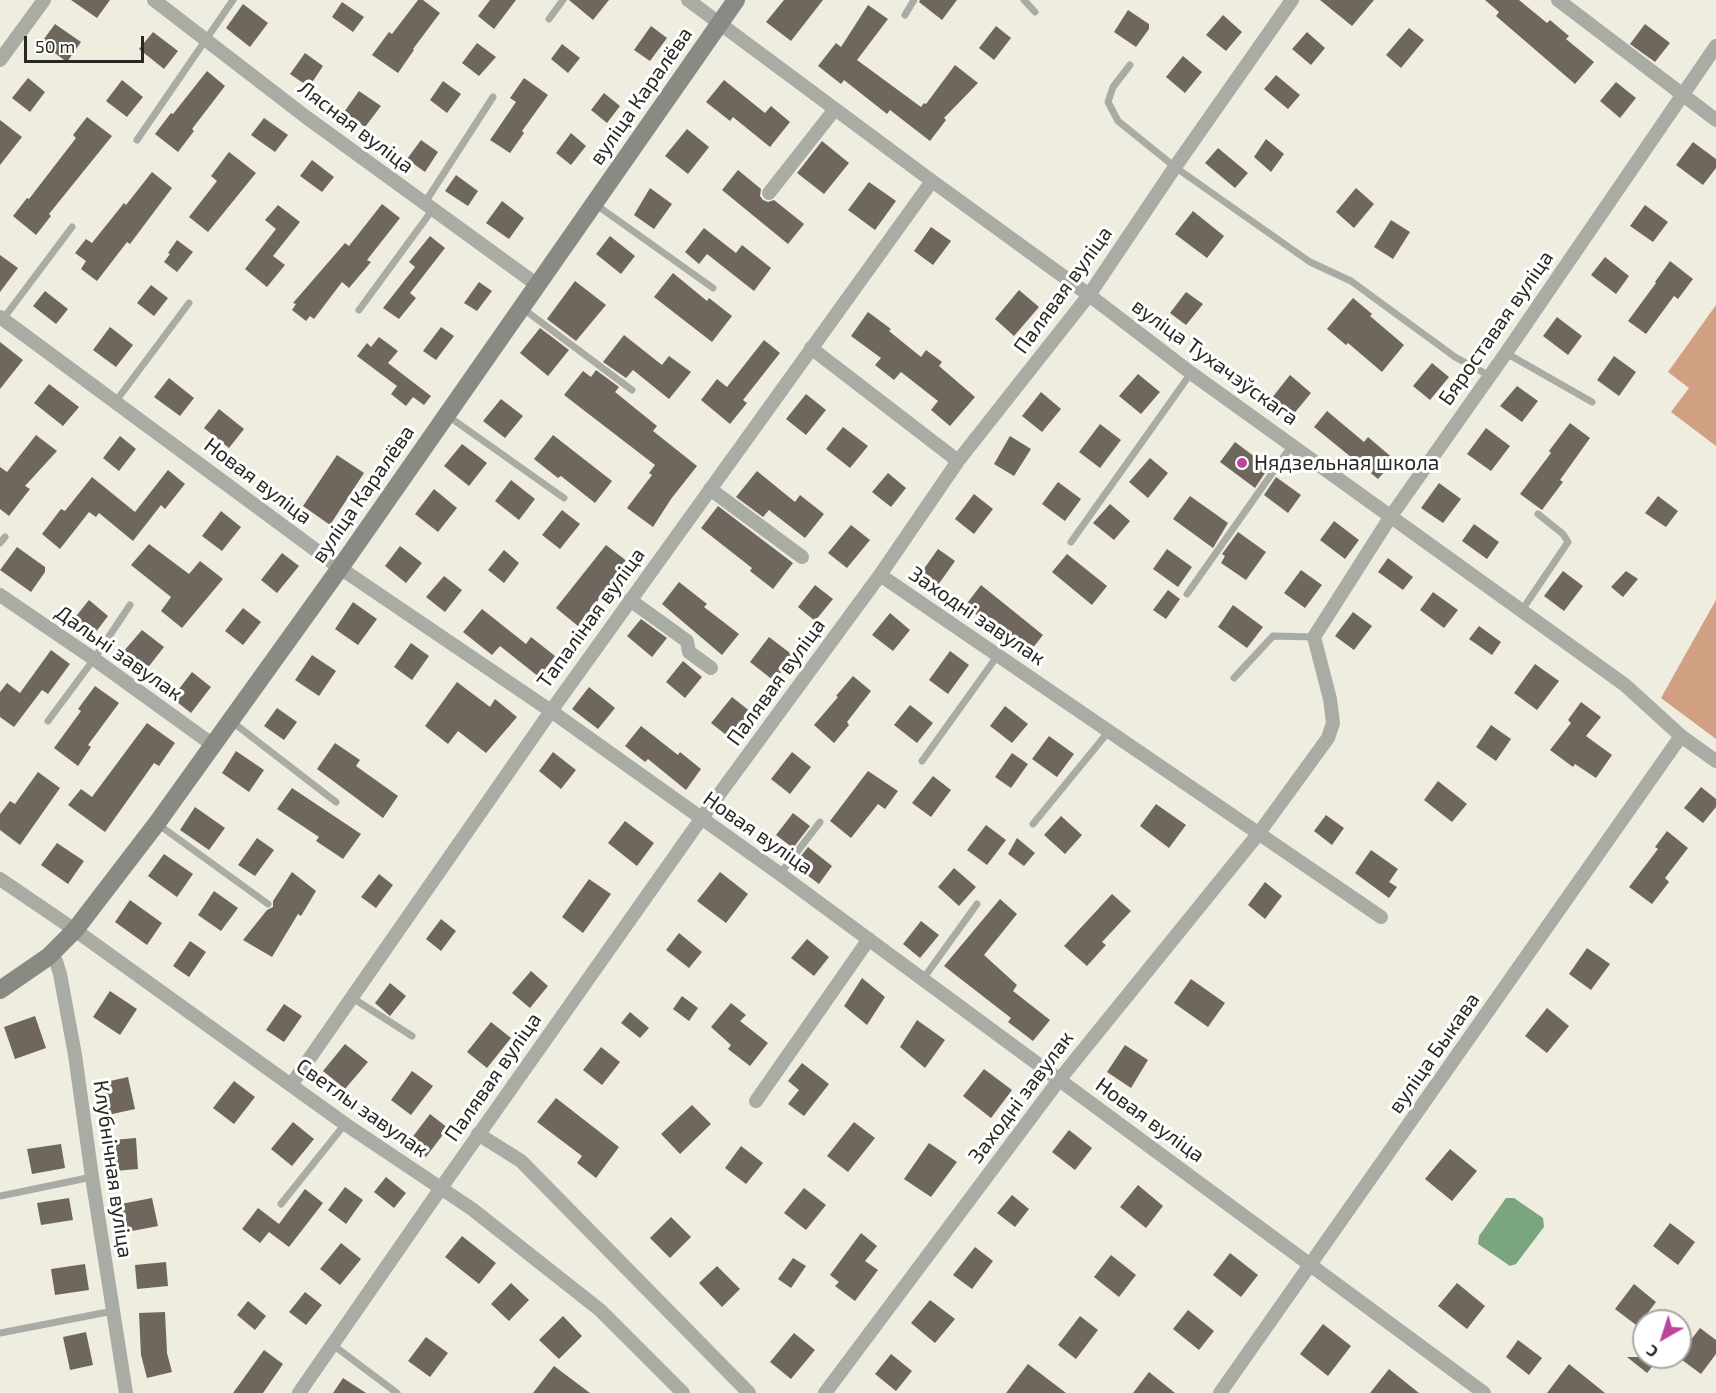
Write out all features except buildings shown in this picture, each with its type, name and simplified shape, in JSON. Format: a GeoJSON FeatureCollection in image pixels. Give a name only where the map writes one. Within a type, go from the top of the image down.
{"type":"FeatureCollection","features":[{"type":"Feature","properties":{"kind":"main road","name":"вуліца Каралёва"},"geometry":{"type":"LineString","coordinates":[[0,990],[48,957],[75,930],[157,823],[340,568],[736,0]]}},
{"type":"Feature","properties":{"kind":"street"},"geometry":{"type":"LineString","coordinates":[[0,60],[44,0]]}},
{"type":"Feature","properties":{"kind":"street","name":"Лясная вуліца"},"geometry":{"type":"LineString","coordinates":[[154,0],[429,207],[536,284]]}},
{"type":"Feature","properties":{"kind":"street","name":"вуліца Тухачэўскага"},"geometry":{"type":"LineString","coordinates":[[688,0],[1089,295],[1191,373],[1625,685],[1681,736],[1716,761]]}},
{"type":"Feature","properties":{"kind":"street","name":"Палявая вуліца"},"geometry":{"type":"LineString","coordinates":[[299,1393],[478,1134],[701,819],[880,575],[958,461],[1089,295],[1292,0]]}},
{"type":"Feature","properties":{"kind":"street"},"geometry":{"type":"LineString","coordinates":[[1558,0],[1716,120]]}},
{"type":"Feature","properties":{"kind":"street","name":"Бяроставая вуліца"},"geometry":{"type":"LineString","coordinates":[[1314,637],[1391,516],[1506,353],[1716,46]]}},
{"type":"Feature","properties":{"kind":"street"},"geometry":{"type":"LineString","coordinates":[[769,194],[835,109]]}},
{"type":"Feature","properties":{"kind":"street","name":"Тапаліная вуліца"},"geometry":{"type":"LineString","coordinates":[[291,1085],[551,711],[932,181]]}},
{"type":"Feature","properties":{"kind":"street","name":"Новая вуліца"},"geometry":{"type":"LineString","coordinates":[[2,318],[340,568],[551,711],[780,874],[1484,1393]]}},
{"type":"Feature","properties":{"kind":"street"},"geometry":{"type":"LineString","coordinates":[[812,348],[958,461]]}},
{"type":"Feature","properties":{"kind":"street"},"geometry":{"type":"LineString","coordinates":[[710,489],[802,557]]}},
{"type":"Feature","properties":{"kind":"street","name":"Заходні завулак"},"geometry":{"type":"LineString","coordinates":[[880,575],[1381,917]]}},
{"type":"Feature","properties":{"kind":"street","name":"Дальні завулак"},"geometry":{"type":"LineString","coordinates":[[0,596],[94,659],[213,745]]}},
{"type":"Feature","properties":{"kind":"street"},"geometry":{"type":"LineString","coordinates":[[630,600],[687,641],[689,652],[711,668]]}},
{"type":"Feature","properties":{"kind":"street","name":"Заходні завулак"},"geometry":{"type":"LineString","coordinates":[[825,1393],[1059,1080],[1258,833],[1328,738],[1333,723],[1330,699],[1314,637]]}},
{"type":"Feature","properties":{"kind":"street","name":"вуліца Быкава"},"geometry":{"type":"LineString","coordinates":[[1220,1393],[1681,736]]}},
{"type":"Feature","properties":{"kind":"street","name":"Светлы завулак"},"geometry":{"type":"LineString","coordinates":[[0,879],[75,930],[345,1124],[472,1209],[600,1310],[683,1393]]}},
{"type":"Feature","properties":{"kind":"street"},"geometry":{"type":"LineString","coordinates":[[756,1101],[869,939]]}},
{"type":"Feature","properties":{"kind":"street","name":"Клубнічная вуліца"},"geometry":{"type":"LineString","coordinates":[[48,957],[56,961],[60,974],[75,1055],[126,1393]]}},
{"type":"Feature","properties":{"kind":"street"},"geometry":{"type":"LineString","coordinates":[[478,1134],[521,1161],[749,1393]]}},
{"type":"Feature","properties":{"kind":"lane"},"geometry":{"type":"LineString","coordinates":[[137,140],[233,0]]}},
{"type":"Feature","properties":{"kind":"lane"},"geometry":{"type":"LineString","coordinates":[[549,19],[563,0]]}},
{"type":"Feature","properties":{"kind":"lane"},"geometry":{"type":"LineString","coordinates":[[905,15],[914,0]]}},
{"type":"Feature","properties":{"kind":"lane"},"geometry":{"type":"LineString","coordinates":[[1024,0],[1035,12]]}},
{"type":"Feature","properties":{"kind":"lane"},"geometry":{"type":"LineString","coordinates":[[1130,65],[1113,87],[1108,102],[1118,121],[1176,167],[1310,262],[1351,281],[1455,357],[1490,376]]}},
{"type":"Feature","properties":{"kind":"lane"},"geometry":{"type":"LineString","coordinates":[[359,310],[429,207],[493,97]]}},
{"type":"Feature","properties":{"kind":"lane"},"geometry":{"type":"LineString","coordinates":[[593,202],[713,288]]}},
{"type":"Feature","properties":{"kind":"lane"},"geometry":{"type":"LineString","coordinates":[[2,318],[72,227]]}},
{"type":"Feature","properties":{"kind":"lane"},"geometry":{"type":"LineString","coordinates":[[116,402],[189,303]]}},
{"type":"Feature","properties":{"kind":"lane"},"geometry":{"type":"LineString","coordinates":[[520,307],[632,390]]}},
{"type":"Feature","properties":{"kind":"lane"},"geometry":{"type":"LineString","coordinates":[[1506,353],[1592,402]]}},
{"type":"Feature","properties":{"kind":"lane"},"geometry":{"type":"LineString","coordinates":[[1071,543],[1191,373]]}},
{"type":"Feature","properties":{"kind":"lane"},"geometry":{"type":"LineString","coordinates":[[446,415],[564,498]]}},
{"type":"Feature","properties":{"kind":"lane"},"geometry":{"type":"LineString","coordinates":[[1187,594],[1292,445]]}},
{"type":"Feature","properties":{"kind":"lane"},"geometry":{"type":"LineString","coordinates":[[1522,610],[1568,542],[1563,534],[1538,514]]}},
{"type":"Feature","properties":{"kind":"lane"},"geometry":{"type":"LineString","coordinates":[[48,721],[130,605]]}},
{"type":"Feature","properties":{"kind":"lane"},"geometry":{"type":"LineString","coordinates":[[1234,678],[1273,636],[1314,637]]}},
{"type":"Feature","properties":{"kind":"lane"},"geometry":{"type":"LineString","coordinates":[[922,761],[998,655]]}},
{"type":"Feature","properties":{"kind":"lane"},"geometry":{"type":"LineString","coordinates":[[231,721],[336,802]]}},
{"type":"Feature","properties":{"kind":"lane"},"geometry":{"type":"LineString","coordinates":[[1033,824],[1109,731]]}},
{"type":"Feature","properties":{"kind":"lane"},"geometry":{"type":"LineString","coordinates":[[780,874],[820,822]]}},
{"type":"Feature","properties":{"kind":"lane"},"geometry":{"type":"LineString","coordinates":[[157,823],[268,904]]}},
{"type":"Feature","properties":{"kind":"lane"},"geometry":{"type":"LineString","coordinates":[[923,978],[977,904]]}},
{"type":"Feature","properties":{"kind":"lane"},"geometry":{"type":"LineString","coordinates":[[351,997],[412,1036]]}},
{"type":"Feature","properties":{"kind":"lane"},"geometry":{"type":"LineString","coordinates":[[281,1204],[345,1124]]}},
{"type":"Feature","properties":{"kind":"lane"},"geometry":{"type":"LineString","coordinates":[[0,1196],[92,1178]]}},
{"type":"Feature","properties":{"kind":"lane"},"geometry":{"type":"LineString","coordinates":[[0,1332],[113,1311]]}},
{"type":"Feature","properties":{"kind":"lane"},"geometry":{"type":"LineString","coordinates":[[333,1346],[397,1393]]}},
{"type":"Feature","properties":{"kind":"shaded area"},"geometry":{"type":"Polygon","coordinates":[[[1716,305],[1716,446],[1671,412],[1689,388],[1668,372],[1716,305]]]}},
{"type":"Feature","properties":{"kind":"shaded area"},"geometry":{"type":"Polygon","coordinates":[[[1716,600],[1716,739],[1661,698],[1716,600]]]}},
{"type":"Feature","properties":{"kind":"shaded area"},"geometry":{"type":"Polygon","coordinates":[[[1506,1198],[1514,1198],[1543,1218],[1544,1227],[1516,1264],[1510,1266],[1478,1244],[1479,1236],[1506,1198]]]}},
{"type":"Feature","properties":{"kind":"place","name":"Нядзельная школа"},"geometry":{"type":"Point","coordinates":[1242,463]}}]}
